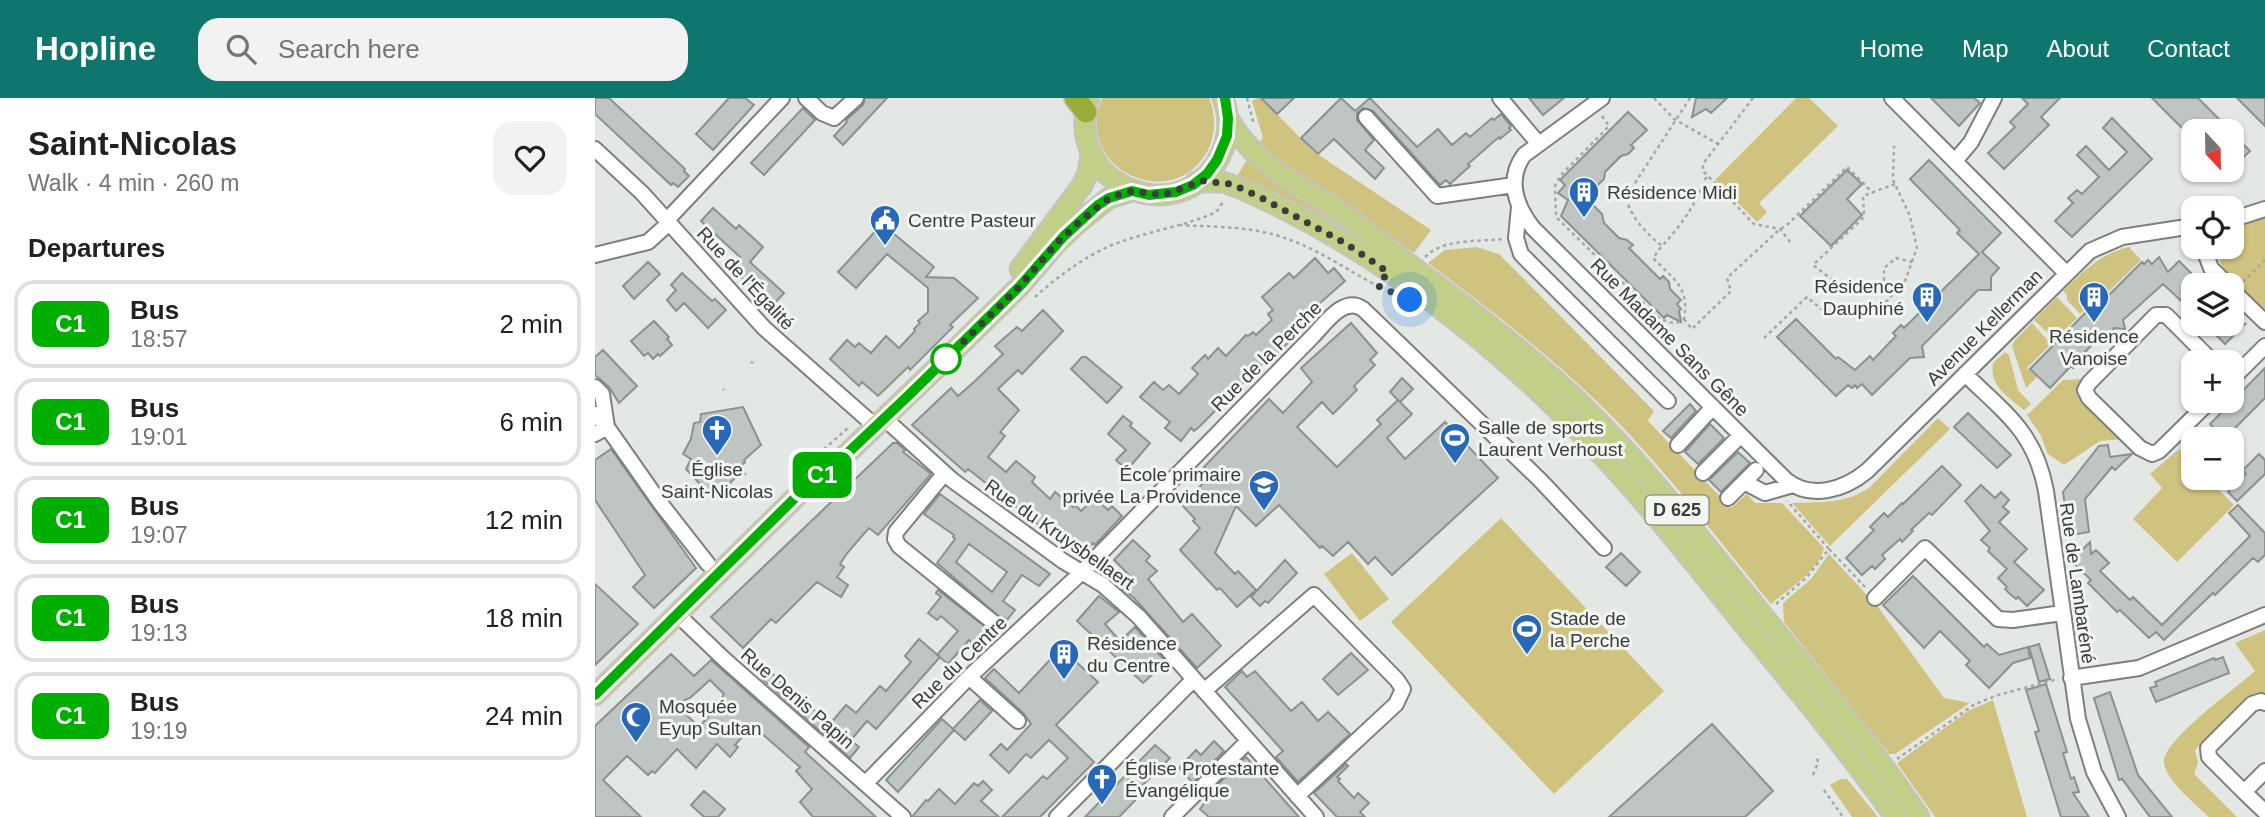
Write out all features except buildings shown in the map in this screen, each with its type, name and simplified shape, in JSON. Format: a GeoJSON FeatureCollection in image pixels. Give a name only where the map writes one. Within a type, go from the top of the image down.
{"type":"FeatureCollection","features":[{"type":"Feature","properties":{"kind":"main road"},"geometry":{"type":"LineString","coordinates":[[1083,103],[1091,153],[1109,177],[1132,191],[1163,195],[1196,182],[1210,171],[1227,136],[1225,104]]}},
{"type":"Feature","properties":{"kind":"main road","name":"D 625"},"geometry":{"type":"LineString","coordinates":[[1225,104],[1241,141],[1259,158],[1338,211],[1524,353],[1621,445],[1669,500],[1873,754],[1919,817]]}},
{"type":"Feature","properties":{"kind":"main road"},"geometry":{"type":"LineString","coordinates":[[978,327],[1081,187],[1088,173],[1091,153]]}},
{"type":"Feature","properties":{"kind":"main road","name":"D 625"},"geometry":{"type":"LineString","coordinates":[[1196,182],[1218,181],[1231,184],[1345,243],[1383,279],[1492,351],[1599,452],[1656,516],[1844,749],[1895,817]]}},
{"type":"Feature","properties":{"kind":"main road"},"geometry":{"type":"LineString","coordinates":[[595,695],[799,494],[836,464],[1020,286],[1079,222],[1109,198],[1132,191]]}},
{"type":"Feature","properties":{"kind":"street"},"geometry":{"type":"LineString","coordinates":[[595,255],[648,242],[782,98]]}},
{"type":"Feature","properties":{"kind":"street"},"geometry":{"type":"LineString","coordinates":[[806,98],[822,113],[834,118],[856,98]]}},
{"type":"Feature","properties":{"kind":"street"},"geometry":{"type":"LineString","coordinates":[[1500,98],[1538,144]]}},
{"type":"Feature","properties":{"kind":"street"},"geometry":{"type":"LineString","coordinates":[[1892,98],[2066,273]]}},
{"type":"Feature","properties":{"kind":"street"},"geometry":{"type":"LineString","coordinates":[[1955,161],[1971,142],[1994,98]]}},
{"type":"Feature","properties":{"kind":"street"},"geometry":{"type":"LineString","coordinates":[[1366,117],[1437,196],[1514,185],[1515,172],[1521,160],[1538,144],[1600,104]]}},
{"type":"Feature","properties":{"kind":"street","name":"Rue de l'Égalité"},"geometry":{"type":"LineString","coordinates":[[595,149],[629,178],[764,328],[879,422]]}},
{"type":"Feature","properties":{"kind":"street","name":"Rue Madame Sans Gêne"},"geometry":{"type":"LineString","coordinates":[[1514,185],[1519,206],[1533,228],[1793,485]]}},
{"type":"Feature","properties":{"kind":"street"},"geometry":{"type":"LineString","coordinates":[[1519,206],[1516,238],[1521,254],[1668,401]]}},
{"type":"Feature","properties":{"kind":"street"},"geometry":{"type":"LineString","coordinates":[[2244,216],[2265,209]]}},
{"type":"Feature","properties":{"kind":"street","name":"Avenue Kellerman"},"geometry":{"type":"LineString","coordinates":[[1793,485],[1805,490],[1821,491],[1845,486],[1860,477],[2090,251],[2109,241],[2130,235],[2181,228]]}},
{"type":"Feature","properties":{"kind":"street"},"geometry":{"type":"LineString","coordinates":[[2244,302],[2265,322]]}},
{"type":"Feature","properties":{"kind":"street","name":"Rue de la Perche"},"geometry":{"type":"LineString","coordinates":[[1082,572],[1311,337],[1343,307],[1351,303],[1363,309],[1462,403],[1604,548]]}},
{"type":"Feature","properties":{"kind":"street"},"geometry":{"type":"LineString","coordinates":[[2198,413],[2159,451],[2147,453],[2089,398],[2085,390],[2157,315],[2166,315],[2201,350]]}},
{"type":"Feature","properties":{"kind":"street"},"geometry":{"type":"LineString","coordinates":[[2244,367],[2265,346]]}},
{"type":"Feature","properties":{"kind":"street","name":"Rue de Lambaréné"},"geometry":{"type":"LineString","coordinates":[[1965,374],[2015,422],[2036,457],[2046,491],[2078,719],[2099,782],[2118,817]]}},
{"type":"Feature","properties":{"kind":"street"},"geometry":{"type":"LineString","coordinates":[[595,387],[602,394],[601,430]]}},
{"type":"Feature","properties":{"kind":"street"},"geometry":{"type":"LineString","coordinates":[[1678,445],[1713,407]]}},
{"type":"Feature","properties":{"kind":"street"},"geometry":{"type":"LineString","coordinates":[[595,414],[601,430],[708,564]]}},
{"type":"Feature","properties":{"kind":"street","name":"Rue du Kruysbellaert"},"geometry":{"type":"LineString","coordinates":[[879,422],[944,474],[1063,561],[1103,585],[1139,617],[1316,817]]}},
{"type":"Feature","properties":{"kind":"street"},"geometry":{"type":"LineString","coordinates":[[1703,473],[1741,435]]}},
{"type":"Feature","properties":{"kind":"street"},"geometry":{"type":"LineString","coordinates":[[1728,498],[1756,470]]}},
{"type":"Feature","properties":{"kind":"street"},"geometry":{"type":"LineString","coordinates":[[944,474],[897,532],[895,539],[899,546],[994,623]]}},
{"type":"Feature","properties":{"kind":"street"},"geometry":{"type":"LineString","coordinates":[[1744,482],[1762,492],[1777,491],[1793,485]]}},
{"type":"Feature","properties":{"kind":"street"},"geometry":{"type":"LineString","coordinates":[[1875,598],[1925,548],[1998,619],[2007,621],[2062,613]]}},
{"type":"Feature","properties":{"kind":"street","name":"Rue du Centre"},"geometry":{"type":"LineString","coordinates":[[866,783],[969,677],[1082,572]]}},
{"type":"Feature","properties":{"kind":"street"},"geometry":{"type":"LineString","coordinates":[[1204,691],[1314,595],[1397,680],[1403,689],[1396,704],[1297,796]]}},
{"type":"Feature","properties":{"kind":"street","name":"Rue Denis Papin"},"geometry":{"type":"LineString","coordinates":[[678,615],[725,660],[866,783],[895,814]]}},
{"type":"Feature","properties":{"kind":"street"},"geometry":{"type":"LineString","coordinates":[[2071,678],[2139,668],[2265,615]]}},
{"type":"Feature","properties":{"kind":"street"},"geometry":{"type":"LineString","coordinates":[[969,677],[1018,720]]}},
{"type":"Feature","properties":{"kind":"street"},"geometry":{"type":"LineString","coordinates":[[1057,817],[1194,679]]}},
{"type":"Feature","properties":{"kind":"street"},"geometry":{"type":"LineString","coordinates":[[2265,703],[2261,701],[2252,704],[2208,748],[2209,757],[2265,812]]}},
{"type":"Feature","properties":{"kind":"street"},"geometry":{"type":"LineString","coordinates":[[1173,817],[1248,741]]}},
{"type":"Feature","properties":{"kind":"street"},"geometry":{"type":"LineString","coordinates":[[2244,792],[2265,771]]}},
{"type":"Feature","properties":{"kind":"path"},"geometry":{"type":"LineString","coordinates":[[1247,98],[1255,127]]}},
{"type":"Feature","properties":{"kind":"path"},"geometry":{"type":"LineString","coordinates":[[1654,98],[1674,119],[1718,144]]}},
{"type":"Feature","properties":{"kind":"path"},"geometry":{"type":"LineString","coordinates":[[1662,246],[1647,233],[1628,205],[1626,197],[1690,98]]}},
{"type":"Feature","properties":{"kind":"path"},"geometry":{"type":"LineString","coordinates":[[1753,98],[1703,164],[1703,171],[1754,224],[1780,229],[1791,243]]}},
{"type":"Feature","properties":{"kind":"path"},"geometry":{"type":"LineString","coordinates":[[1600,104],[1609,126],[1560,176],[1555,186],[1556,216],[1659,318],[1670,323],[1679,323],[1683,319],[1687,301],[1682,288],[1653,257],[1695,205],[1707,175]]}},
{"type":"Feature","properties":{"kind":"path"},"geometry":{"type":"LineString","coordinates":[[1764,338],[1807,297],[1821,309],[1855,317],[1883,305],[1905,281],[1917,248],[1910,216],[1893,180],[1894,146]]}},
{"type":"Feature","properties":{"kind":"path"},"geometry":{"type":"LineString","coordinates":[[1683,319],[1692,329],[1731,291],[1727,278],[1847,167],[1873,192]]}},
{"type":"Feature","properties":{"kind":"path"},"geometry":{"type":"LineString","coordinates":[[1031,300],[1066,272],[1095,254],[1129,239],[1207,216],[1218,210],[1231,184]]}},
{"type":"Feature","properties":{"kind":"path"},"geometry":{"type":"LineString","coordinates":[[1895,184],[1863,196],[1864,217],[1813,265],[1850,290],[1865,292],[1884,286],[1884,268],[1896,258],[1912,262]]}},
{"type":"Feature","properties":{"kind":"path"},"geometry":{"type":"LineString","coordinates":[[1179,225],[1246,229],[1278,236],[1383,279]]}},
{"type":"Feature","properties":{"kind":"path"},"geometry":{"type":"LineString","coordinates":[[1415,270],[1427,254],[1440,247],[1516,238]]}},
{"type":"Feature","properties":{"kind":"path"},"geometry":{"type":"LineString","coordinates":[[2244,278],[2265,260]]}},
{"type":"Feature","properties":{"kind":"path"},"geometry":{"type":"LineString","coordinates":[[1777,491],[1875,598]]}},
{"type":"Feature","properties":{"kind":"path"},"geometry":{"type":"LineString","coordinates":[[1770,609],[1807,576],[1829,549]]}},
{"type":"Feature","properties":{"kind":"path"},"geometry":{"type":"LineString","coordinates":[[1892,763],[1975,704],[2038,684],[2071,678]]}},
{"type":"Feature","properties":{"kind":"path"},"geometry":{"type":"LineString","coordinates":[[1813,775],[1818,763],[1817,756]]}},
{"type":"Feature","properties":{"kind":"path"},"geometry":{"type":"LineString","coordinates":[[1824,790],[1843,817]]}},
{"type":"Feature","properties":{"kind":"shaded area"},"geometry":{"type":"Polygon","coordinates":[[[1102,98],[1209,98],[1214,124],[1208,150],[1192,170],[1172,180],[1151,181],[1131,175],[1113,163],[1101,145],[1097,123],[1102,98]]]}},
{"type":"Feature","properties":{"kind":"shaded area"},"geometry":{"type":"Polygon","coordinates":[[[1261,98],[1313,151],[1431,230],[1414,253],[1258,144],[1263,138],[1252,101],[1261,98]]]}},
{"type":"Feature","properties":{"kind":"shaded area"},"geometry":{"type":"Polygon","coordinates":[[[1796,98],[1809,98],[1838,126],[1759,203],[1767,212],[1757,222],[1715,180],[1796,98]]]}},
{"type":"Feature","properties":{"kind":"shaded area"},"geometry":{"type":"Polygon","coordinates":[[[1247,160],[1387,255],[1383,262],[1237,176],[1247,160]]]}},
{"type":"Feature","properties":{"kind":"shaded area"},"geometry":{"type":"Polygon","coordinates":[[[2265,218],[2265,309],[2244,291],[2244,273],[2226,273],[2219,259],[2244,259],[2244,225],[2265,218]]]}},
{"type":"Feature","properties":{"kind":"shaded area"},"geometry":{"type":"Polygon","coordinates":[[[1477,247],[1499,254],[1654,411],[1648,421],[1731,508],[1747,494],[1755,503],[1782,503],[1824,548],[1810,572],[1771,604],[1641,446],[1617,422],[1533,345],[1428,263],[1445,250],[1477,247]]]}},
{"type":"Feature","properties":{"kind":"shaded area"},"geometry":{"type":"Polygon","coordinates":[[[2129,247],[2141,260],[2106,294],[2103,292],[2080,314],[2067,300],[2063,291],[2101,259],[2129,247]]]}},
{"type":"Feature","properties":{"kind":"shaded area"},"geometry":{"type":"Polygon","coordinates":[[[2057,297],[2077,318],[2055,340],[2034,320],[2057,297]]]}},
{"type":"Feature","properties":{"kind":"shaded area"},"geometry":{"type":"Polygon","coordinates":[[[2032,323],[2051,344],[2027,368],[2037,377],[2026,388],[2012,346],[2032,323]]]}},
{"type":"Feature","properties":{"kind":"shaded area"},"geometry":{"type":"Polygon","coordinates":[[[2005,352],[2009,355],[2018,390],[2031,404],[2024,410],[2001,390],[1994,378],[1993,363],[2005,352]]]}},
{"type":"Feature","properties":{"kind":"shaded area"},"geometry":{"type":"Polygon","coordinates":[[[2083,379],[2123,439],[2100,441],[2064,465],[2048,454],[2040,434],[2027,415],[2063,380],[2083,379]]]}},
{"type":"Feature","properties":{"kind":"shaded area"},"geometry":{"type":"Polygon","coordinates":[[[1938,418],[1950,429],[1830,546],[1792,503],[1833,501],[1861,493],[1938,418]]]}},
{"type":"Feature","properties":{"kind":"shaded area"},"geometry":{"type":"Polygon","coordinates":[[[2179,449],[2181,490],[2219,490],[2234,505],[2177,562],[2133,519],[2162,488],[2150,474],[2179,449]]]}},
{"type":"Feature","properties":{"kind":"shaded area","name":"Stade de la Perche"},"geometry":{"type":"Polygon","coordinates":[[[1501,518],[1664,691],[1554,794],[1391,622],[1501,518]]]}},
{"type":"Feature","properties":{"kind":"shaded area"},"geometry":{"type":"Polygon","coordinates":[[[1352,553],[1389,599],[1360,621],[1324,574],[1352,553]]]}},
{"type":"Feature","properties":{"kind":"shaded area"},"geometry":{"type":"Polygon","coordinates":[[[1829,554],[1878,607],[1944,698],[1970,703],[1895,754],[1889,754],[1784,622],[1783,603],[1811,579],[1829,554]]]}},
{"type":"Feature","properties":{"kind":"shaded area"},"geometry":{"type":"Polygon","coordinates":[[[2265,630],[2265,693],[2258,692],[2246,697],[2195,750],[2198,763],[2194,774],[2237,817],[2209,817],[2170,777],[2164,763],[2166,753],[2187,728],[2255,671],[2235,643],[2265,630]]]}},
{"type":"Feature","properties":{"kind":"shaded area"},"geometry":{"type":"Polygon","coordinates":[[[1993,700],[2027,817],[1935,817],[1897,763],[1968,711],[1993,700]]]}},
{"type":"Feature","properties":{"kind":"shaded area"},"geometry":{"type":"Polygon","coordinates":[[[1847,779],[1878,817],[1852,817],[1830,785],[1847,779]]]}},
{"type":"Feature","properties":{"kind":"bus line","name":"C1"},"geometry":{"type":"LineString","coordinates":[[595,695],[799,494],[836,464],[910,394],[1020,286],[1079,222],[1109,198],[1119,194],[1132,191],[1149,195],[1172,193],[1193,185],[1207,174],[1217,160],[1227,136],[1225,98]]}},
{"type":"Feature","properties":{"kind":"place","name":"Résidence Midi"},"geometry":{"type":"Point","coordinates":[1584,219]}},
{"type":"Feature","properties":{"kind":"place","name":"Centre Pasteur"},"geometry":{"type":"Point","coordinates":[885,247]}},
{"type":"Feature","properties":{"kind":"place","name":"Résidence Dauphiné"},"geometry":{"type":"Point","coordinates":[1927,324]}},
{"type":"Feature","properties":{"kind":"place","name":"Résidence Vanoise"},"geometry":{"type":"Point","coordinates":[2094,324]}},
{"type":"Feature","properties":{"kind":"place","name":"Église Saint-Nicolas"},"geometry":{"type":"Point","coordinates":[717,457]}},
{"type":"Feature","properties":{"kind":"place","name":"Salle de sports Laurent Verhoust"},"geometry":{"type":"Point","coordinates":[1455,465]}},
{"type":"Feature","properties":{"kind":"place","name":"École primaire privée La Providence"},"geometry":{"type":"Point","coordinates":[1264,512]}},
{"type":"Feature","properties":{"kind":"place","name":"Stade de la Perche"},"geometry":{"type":"Point","coordinates":[1527,656]}},
{"type":"Feature","properties":{"kind":"place","name":"Résidence du Centre"},"geometry":{"type":"Point","coordinates":[1064,681]}},
{"type":"Feature","properties":{"kind":"place","name":"Mosquée Eyup Sultan"},"geometry":{"type":"Point","coordinates":[636,744]}},
{"type":"Feature","properties":{"kind":"place","name":"Église Protestante Évangélique"},"geometry":{"type":"Point","coordinates":[1102,806]}},
{"type":"Feature","properties":{"kind":"route"},"geometry":{"type":"LineString","coordinates":[[946,359],[1020,286],[1064,236],[1109,198],[1132,191],[1163,195],[1203,181],[1231,184],[1345,243],[1388,272],[1378,286],[1410,300]]}}]}
